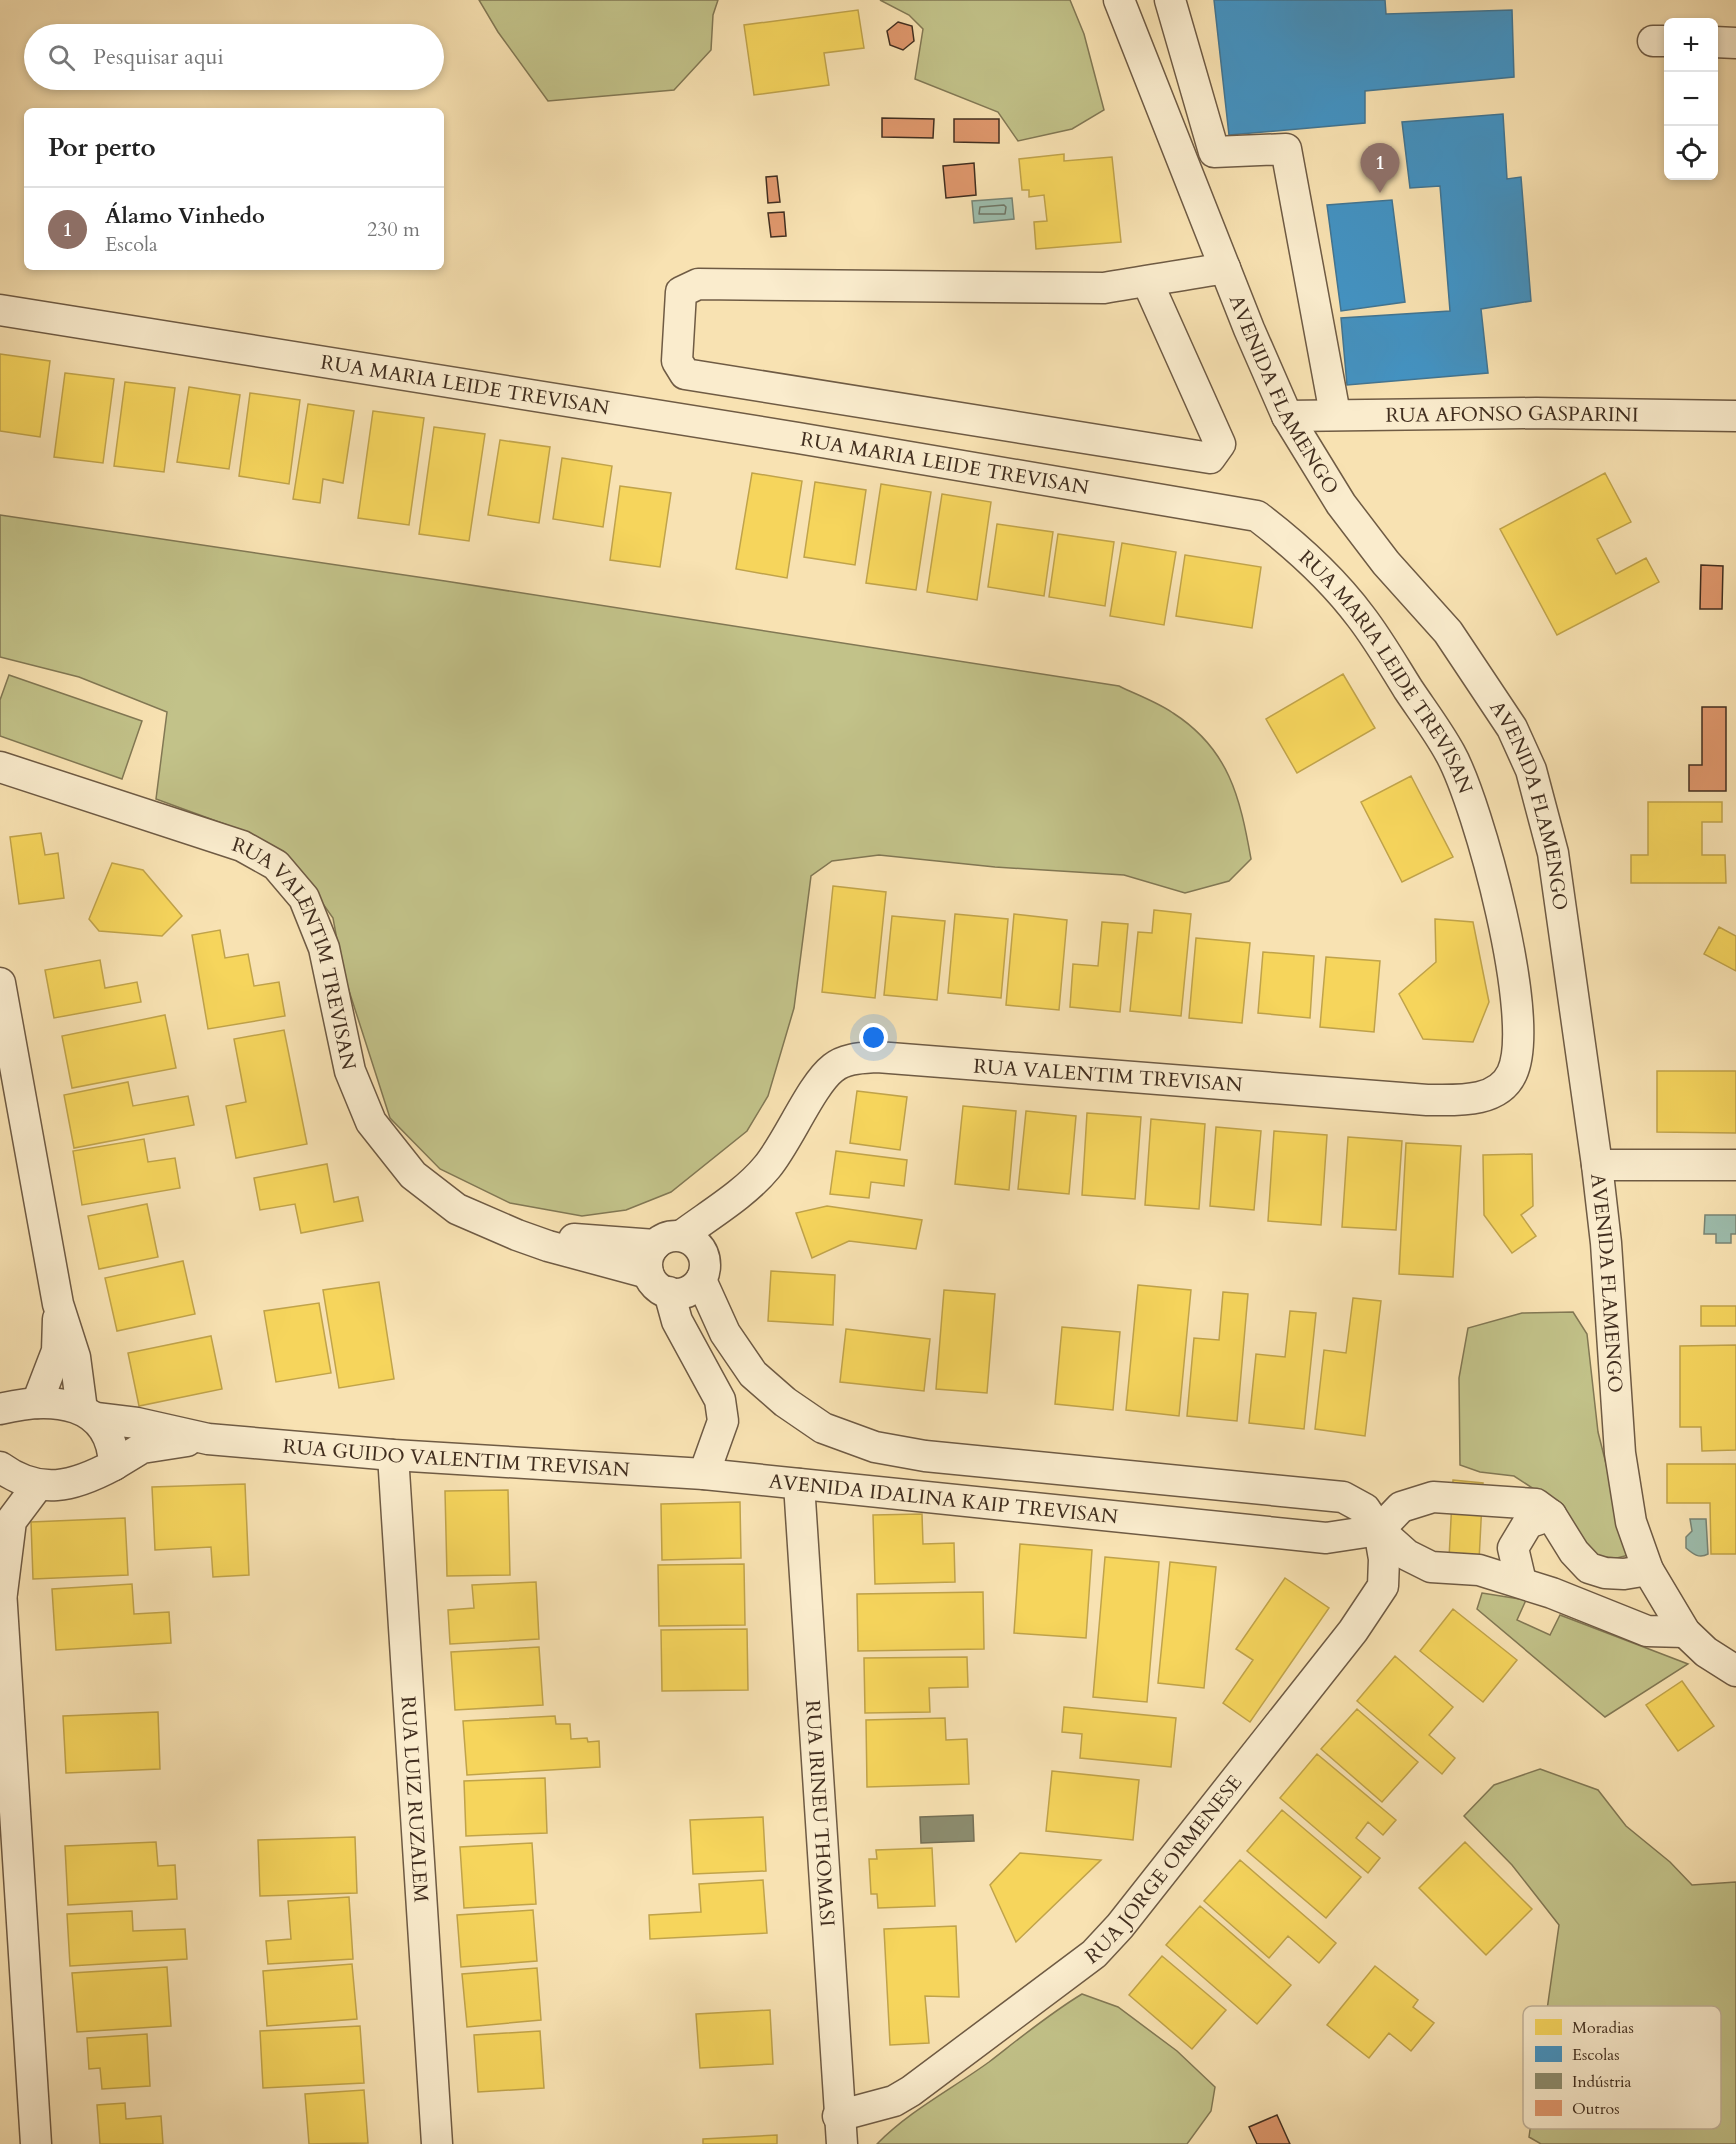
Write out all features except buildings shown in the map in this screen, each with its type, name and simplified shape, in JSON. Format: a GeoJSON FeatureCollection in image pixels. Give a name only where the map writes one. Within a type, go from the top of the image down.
{"type":"FeatureCollection","features":[{"type":"Feature","properties":{"kind":"street","name":"AVENIDA FLAMENGO"},"geometry":{"type":"LineString","coordinates":[[1119,0],[1225,268],[1287,416],[1341,504],[1386,563],[1448,632],[1512,728],[1532,770],[1553,853],[1597,1165],[1606,1243],[1620,1453],[1631,1522],[1648,1570],[1685,1632],[1706,1652],[1736,1671]]}},
{"type":"Feature","properties":{"kind":"street"},"geometry":{"type":"LineString","coordinates":[[1170,0],[1214,152],[1286,149],[1335,414]]}},
{"type":"Feature","properties":{"kind":"street"},"geometry":{"type":"LineString","coordinates":[[1718,42],[1736,42]]}},
{"type":"Feature","properties":{"kind":"street"},"geometry":{"type":"LineString","coordinates":[[1147,280],[1220,444],[1210,458],[685,374],[677,361],[681,292],[698,284],[1104,288],[1147,280],[1225,268]]}},
{"type":"Feature","properties":{"kind":"street","name":"RUA MARIA LEIDE TREVISAN"},"geometry":{"type":"LineString","coordinates":[[0,310],[798,438],[1257,516],[1296,546],[1360,616],[1451,754],[1478,827],[1500,907],[1517,990],[1520,1047],[1512,1074]]}},
{"type":"Feature","properties":{"kind":"street","name":"RUA AFONSO GASPARINI"},"geometry":{"type":"LineString","coordinates":[[1287,416],[1335,414],[1736,416]]}},
{"type":"Feature","properties":{"kind":"street","name":"RUA VALENTIM TREVISAN"},"geometry":{"type":"LineString","coordinates":[[1,769],[243,846],[276,865],[304,898],[324,948],[350,1071],[371,1122],[413,1175],[457,1209],[548,1246],[663,1261],[756,1179]]}},
{"type":"Feature","properties":{"kind":"street"},"geometry":{"type":"LineString","coordinates":[[0,983],[58,1304],[75,1357],[89,1414],[108,1431],[113,1448],[114,1465]]}},
{"type":"Feature","properties":{"kind":"street","name":"RUA VALENTIM TREVISAN"},"geometry":{"type":"LineString","coordinates":[[703,1269],[756,1179],[783,1145],[821,1081],[833,1067],[849,1060],[877,1057],[1427,1100],[1472,1100],[1497,1090],[1512,1074]]}},
{"type":"Feature","properties":{"kind":"street"},"geometry":{"type":"LineString","coordinates":[[1597,1165],[1736,1165]]}},
{"type":"Feature","properties":{"kind":"street","name":"RUA VALENTIM TREVISAN"},"geometry":{"type":"LineString","coordinates":[[518,1235],[663,1261]]}},
{"type":"Feature","properties":{"kind":"street"},"geometry":{"type":"LineString","coordinates":[[694,1242],[703,1269],[693,1288],[681,1293],[663,1261],[694,1242]]}},
{"type":"Feature","properties":{"kind":"street"},"geometry":{"type":"LineString","coordinates":[[663,1261],[677,1321],[720,1400],[723,1420],[704,1474]]}},
{"type":"Feature","properties":{"kind":"street","name":"AVENIDA IDALINA KAIP TREVISAN"},"geometry":{"type":"LineString","coordinates":[[703,1269],[725,1334],[753,1374],[785,1402],[823,1428],[875,1447],[925,1456],[1343,1497],[1365,1509],[1379,1530],[1407,1555],[1431,1568],[1479,1570],[1521,1582],[1647,1631],[1685,1632]]}},
{"type":"Feature","properties":{"kind":"street"},"geometry":{"type":"LineString","coordinates":[[37,1403],[57,1351],[58,1304]]}},
{"type":"Feature","properties":{"kind":"street","name":"RUA GUIDO VALENTIM TREVISAN"},"geometry":{"type":"LineString","coordinates":[[0,1409],[37,1403],[64,1405],[89,1414],[208,1438],[393,1455],[704,1474]]}},
{"type":"Feature","properties":{"kind":"street","name":"RUA GUIDO VALENTIM TREVISAN"},"geometry":{"type":"LineString","coordinates":[[38,1485],[68,1485],[86,1480],[142,1448],[208,1438]]}},
{"type":"Feature","properties":{"kind":"street","name":"RUA LUIZ RUZALEM"},"geometry":{"type":"LineString","coordinates":[[393,1455],[437,2144]]}},
{"type":"Feature","properties":{"kind":"street"},"geometry":{"type":"LineString","coordinates":[[0,1467],[23,1481],[38,1485],[11,1521],[1,1584],[36,2144]]}},
{"type":"Feature","properties":{"kind":"street","name":"AVENIDA IDALINA KAIP TREVISAN"},"geometry":{"type":"LineString","coordinates":[[704,1474],[1326,1538],[1379,1530]]}},
{"type":"Feature","properties":{"kind":"street","name":"RUA IRINEU THOMASI"},"geometry":{"type":"LineString","coordinates":[[799,1484],[840,2130]]}},
{"type":"Feature","properties":{"kind":"street"},"geometry":{"type":"LineString","coordinates":[[1379,1530],[1401,1508],[1433,1497],[1536,1504],[1551,1515],[1574,1552],[1589,1568],[1605,1573],[1624,1574],[1648,1570]]}},
{"type":"Feature","properties":{"kind":"street"},"geometry":{"type":"LineString","coordinates":[[1521,1582],[1513,1548],[1528,1523],[1551,1515]]}},
{"type":"Feature","properties":{"kind":"street","name":"RUA JORGE ORMENESE"},"geometry":{"type":"LineString","coordinates":[[840,2130],[894,2102],[910,2091],[1094,1954],[1120,1926],[1353,1631],[1383,1586],[1384,1559],[1379,1530]]}},
{"type":"Feature","properties":{"kind":"green space"},"geometry":{"type":"Polygon","coordinates":[[[479,0],[718,0],[713,15],[711,50],[674,90],[548,101],[498,32],[479,0]]]}},
{"type":"Feature","properties":{"kind":"green space"},"geometry":{"type":"Polygon","coordinates":[[[880,0],[1070,0],[1084,34],[1104,110],[1072,129],[1018,141],[998,112],[915,79],[923,29],[909,15],[880,0]]]}},
{"type":"Feature","properties":{"kind":"green space"},"geometry":{"type":"Polygon","coordinates":[[[0,515],[445,581],[1119,686],[1167,709],[1192,727],[1207,742],[1229,776],[1242,815],[1251,859],[1229,881],[1185,893],[1124,875],[995,867],[879,855],[832,861],[811,876],[794,1008],[768,1096],[747,1131],[671,1192],[626,1210],[582,1216],[510,1203],[440,1169],[390,1118],[343,972],[333,918],[297,867],[227,825],[156,799],[167,712],[79,677],[0,657],[0,515]]]}},
{"type":"Feature","properties":{"kind":"green space"},"geometry":{"type":"Polygon","coordinates":[[[9,675],[142,721],[122,779],[0,736],[0,700],[9,675]]]}},
{"type":"Feature","properties":{"kind":"green space"},"geometry":{"type":"Polygon","coordinates":[[[1573,1312],[1587,1334],[1598,1432],[1629,1555],[1617,1558],[1589,1556],[1551,1513],[1534,1489],[1514,1476],[1480,1472],[1460,1465],[1459,1378],[1468,1328],[1522,1313],[1573,1312]]]}},
{"type":"Feature","properties":{"kind":"green space"},"geometry":{"type":"Polygon","coordinates":[[[1482,1593],[1526,1600],[1517,1620],[1550,1635],[1560,1615],[1688,1664],[1605,1717],[1477,1609],[1482,1593]]]}},
{"type":"Feature","properties":{"kind":"green space"},"geometry":{"type":"Polygon","coordinates":[[[1540,1769],[1598,1790],[1626,1826],[1670,1862],[1692,1885],[1736,1882],[1736,2144],[1541,2144],[1529,2137],[1530,2129],[1721,2129],[1721,2006],[1548,2006],[1559,1925],[1512,1865],[1464,1816],[1494,1785],[1540,1769]]]}},
{"type":"Feature","properties":{"kind":"green space"},"geometry":{"type":"Polygon","coordinates":[[[1082,1994],[1118,2007],[1177,2051],[1215,2087],[1211,2111],[1187,2144],[877,2144],[903,2121],[1082,1994]]]}},
{"type":"Feature","properties":{"kind":"water"},"geometry":{"type":"Polygon","coordinates":[[[1012,198],[1014,219],[974,223],[972,201],[1012,198]]]}},
{"type":"Feature","properties":{"kind":"water"},"geometry":{"type":"Polygon","coordinates":[[[1705,1215],[1736,1215],[1736,1234],[1731,1234],[1731,1243],[1716,1243],[1716,1234],[1704,1234],[1705,1215]]]}},
{"type":"Feature","properties":{"kind":"water"},"geometry":{"type":"Polygon","coordinates":[[[1690,1519],[1706,1519],[1708,1554],[1699,1556],[1686,1548],[1686,1537],[1692,1531],[1690,1519]]]}},
{"type":"Feature","properties":{"kind":"place","name":"Álamo Vinhedo"},"geometry":{"type":"Point","coordinates":[1380,193]}}]}
